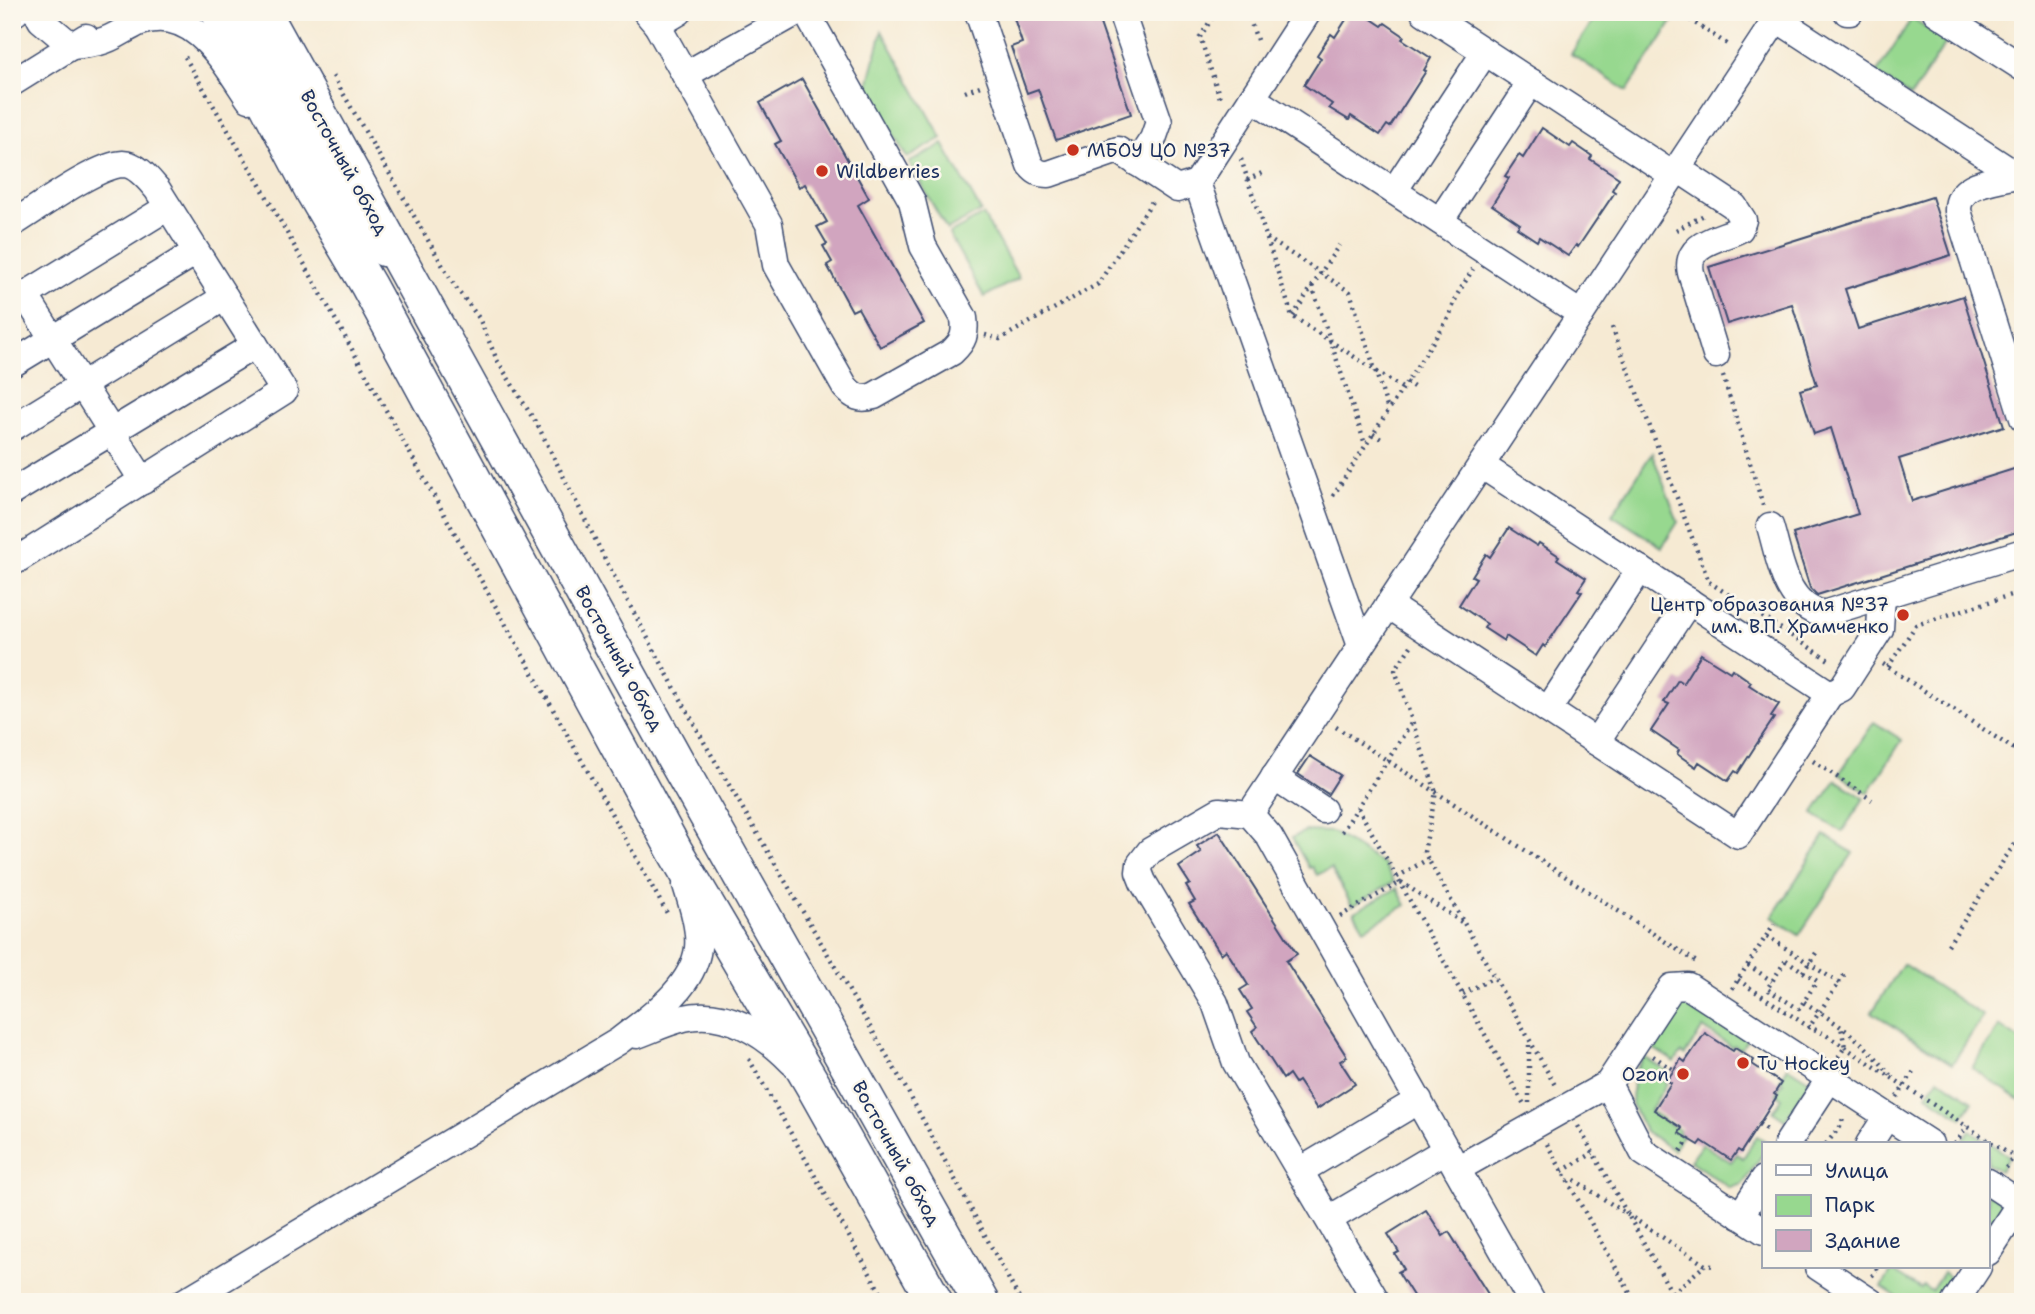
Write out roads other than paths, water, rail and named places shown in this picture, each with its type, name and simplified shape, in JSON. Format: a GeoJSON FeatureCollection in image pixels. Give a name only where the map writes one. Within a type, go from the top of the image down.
{"type":"FeatureCollection","features":[{"type":"Feature","properties":{"kind":"main road","name":"Восточный обход"},"geometry":{"type":"LineString","coordinates":[[219,12],[314,193],[368,285],[676,853],[813,1085],[935,1302]]}},
{"type":"Feature","properties":{"kind":"main road","name":"Восточный обход"},"geometry":{"type":"LineString","coordinates":[[263,12],[675,759],[981,1302]]}},
{"type":"Feature","properties":{"kind":"lane"},"geometry":{"type":"LineString","coordinates":[[37,12],[41,20],[72,46],[101,42],[140,22],[163,18],[190,26],[221,57],[314,193]]}},
{"type":"Feature","properties":{"kind":"lane"},"geometry":{"type":"LineString","coordinates":[[238,12],[353,215],[420,298]]}},
{"type":"Feature","properties":{"kind":"lane"},"geometry":{"type":"LineString","coordinates":[[685,75],[797,12]]}},
{"type":"Feature","properties":{"kind":"lane"},"geometry":{"type":"LineString","coordinates":[[660,16],[685,75],[769,224],[776,265],[845,387],[853,396],[863,399],[874,397],[952,352],[962,342],[966,331],[964,318],[923,246],[912,201],[806,12]]}},
{"type":"Feature","properties":{"kind":"lane"},"geometry":{"type":"LineString","coordinates":[[978,12],[1034,171],[1048,174],[1118,150],[1177,189],[1197,183],[1308,12]]}},
{"type":"Feature","properties":{"kind":"lane"},"geometry":{"type":"LineString","coordinates":[[1121,12],[1159,122],[1153,139],[1137,163]]}},
{"type":"Feature","properties":{"kind":"lane"},"geometry":{"type":"LineString","coordinates":[[1424,12],[1531,82],[1734,206],[1743,220],[1740,229],[1701,245],[1690,263],[1716,355]]}},
{"type":"Feature","properties":{"kind":"lane"},"geometry":{"type":"LineString","coordinates":[[1936,12],[2023,68]]}},
{"type":"Feature","properties":{"kind":"lane"},"geometry":{"type":"LineString","coordinates":[[12,83],[123,13]]}},
{"type":"Feature","properties":{"kind":"lane"},"geometry":{"type":"LineString","coordinates":[[1250,814],[1779,16],[2020,174]]}},
{"type":"Feature","properties":{"kind":"lane"},"geometry":{"type":"LineString","coordinates":[[1394,191],[1485,52]]}},
{"type":"Feature","properties":{"kind":"lane"},"geometry":{"type":"LineString","coordinates":[[1440,221],[1531,82]]}},
{"type":"Feature","properties":{"kind":"lane"},"geometry":{"type":"LineString","coordinates":[[1252,98],[1581,314]]}},
{"type":"Feature","properties":{"kind":"lane"},"geometry":{"type":"LineString","coordinates":[[12,224],[84,180],[124,164],[142,172],[157,189],[284,391],[12,563]]}},
{"type":"Feature","properties":{"kind":"lane"},"geometry":{"type":"LineString","coordinates":[[2020,174],[1967,189],[1958,202],[1958,211],[2023,418]]}},
{"type":"Feature","properties":{"kind":"lane"},"geometry":{"type":"LineString","coordinates":[[1197,183],[1361,646]]}},
{"type":"Feature","properties":{"kind":"lane"},"geometry":{"type":"LineString","coordinates":[[143,481],[53,339],[18,299],[168,207]]}},
{"type":"Feature","properties":{"kind":"lane"},"geometry":{"type":"LineString","coordinates":[[12,364],[196,252]]}},
{"type":"Feature","properties":{"kind":"lane"},"geometry":{"type":"LineString","coordinates":[[12,428],[225,297]]}},
{"type":"Feature","properties":{"kind":"lane"},"geometry":{"type":"LineString","coordinates":[[12,492],[255,345]]}},
{"type":"Feature","properties":{"kind":"lane"},"geometry":{"type":"LineString","coordinates":[[1481,465],[1830,694]]}},
{"type":"Feature","properties":{"kind":"lane"},"geometry":{"type":"LineString","coordinates":[[1770,526],[1792,594],[1811,610],[1823,614],[2023,552]]}},
{"type":"Feature","properties":{"kind":"lane"},"geometry":{"type":"LineString","coordinates":[[1548,710],[1640,569]]}},
{"type":"Feature","properties":{"kind":"lane"},"geometry":{"type":"LineString","coordinates":[[1388,605],[1738,835],[1830,694],[1842,688],[1880,629],[1882,596]]}},
{"type":"Feature","properties":{"kind":"lane"},"geometry":{"type":"LineString","coordinates":[[1597,742],[1689,601]]}},
{"type":"Feature","properties":{"kind":"lane"},"geometry":{"type":"LineString","coordinates":[[1274,778],[1323,810]]}},
{"type":"Feature","properties":{"kind":"lane"},"geometry":{"type":"LineString","coordinates":[[1377,1302],[1236,1063],[1215,1003],[1139,872],[1140,864],[1150,851],[1219,811],[1250,814],[1269,836],[1532,1302]]}},
{"type":"Feature","properties":{"kind":"lane"},"geometry":{"type":"LineString","coordinates":[[184,1302],[619,1041],[670,1001],[688,975],[698,948],[694,913],[676,853]]}},
{"type":"Feature","properties":{"kind":"lane"},"geometry":{"type":"LineString","coordinates":[[1329,1220],[1452,1159],[1536,1125],[1608,1084],[1672,986],[1688,986],[1727,997],[1792,1054],[1927,1142]]}},
{"type":"Feature","properties":{"kind":"lane"},"geometry":{"type":"LineString","coordinates":[[619,1041],[687,1017],[720,1017],[748,1027],[778,1048],[813,1085]]}},
{"type":"Feature","properties":{"kind":"lane"},"geometry":{"type":"LineString","coordinates":[[1777,1137],[1827,1077]]}},
{"type":"Feature","properties":{"kind":"lane"},"geometry":{"type":"LineString","coordinates":[[1608,1084],[1643,1152],[1762,1230]]}},
{"type":"Feature","properties":{"kind":"lane"},"geometry":{"type":"LineString","coordinates":[[1300,1171],[1419,1100]]}},
{"type":"Feature","properties":{"kind":"lane"},"geometry":{"type":"LineString","coordinates":[[1870,1142],[1887,1116]]}},
{"type":"Feature","properties":{"kind":"lane"},"geometry":{"type":"LineString","coordinates":[[1740,1216],[1762,1182]]}},
{"type":"Feature","properties":{"kind":"lane"},"geometry":{"type":"LineString","coordinates":[[1990,1183],[2021,1204],[1990,1249]]}},
{"type":"Feature","properties":{"kind":"lane"},"geometry":{"type":"LineString","coordinates":[[1820,1268],[1871,1302]]}},
{"type":"Feature","properties":{"kind":"lane"},"geometry":{"type":"LineString","coordinates":[[1955,1302],[1977,1268]]}},
{"type":"Feature","properties":{"kind":"place","name":"МБОУ ЦО №37"},"geometry":{"type":"Point","coordinates":[1073,150]}},
{"type":"Feature","properties":{"kind":"place","name":"Wildberries"},"geometry":{"type":"Point","coordinates":[822,171]}},
{"type":"Feature","properties":{"kind":"place","name":"Центр образования №37 им. В.П. Храмченко"},"geometry":{"type":"Point","coordinates":[1903,615]}},
{"type":"Feature","properties":{"kind":"place","name":"Tu Hockey"},"geometry":{"type":"Point","coordinates":[1743,1063]}},
{"type":"Feature","properties":{"kind":"place","name":"Ozon"},"geometry":{"type":"Point","coordinates":[1683,1074]}}]}
